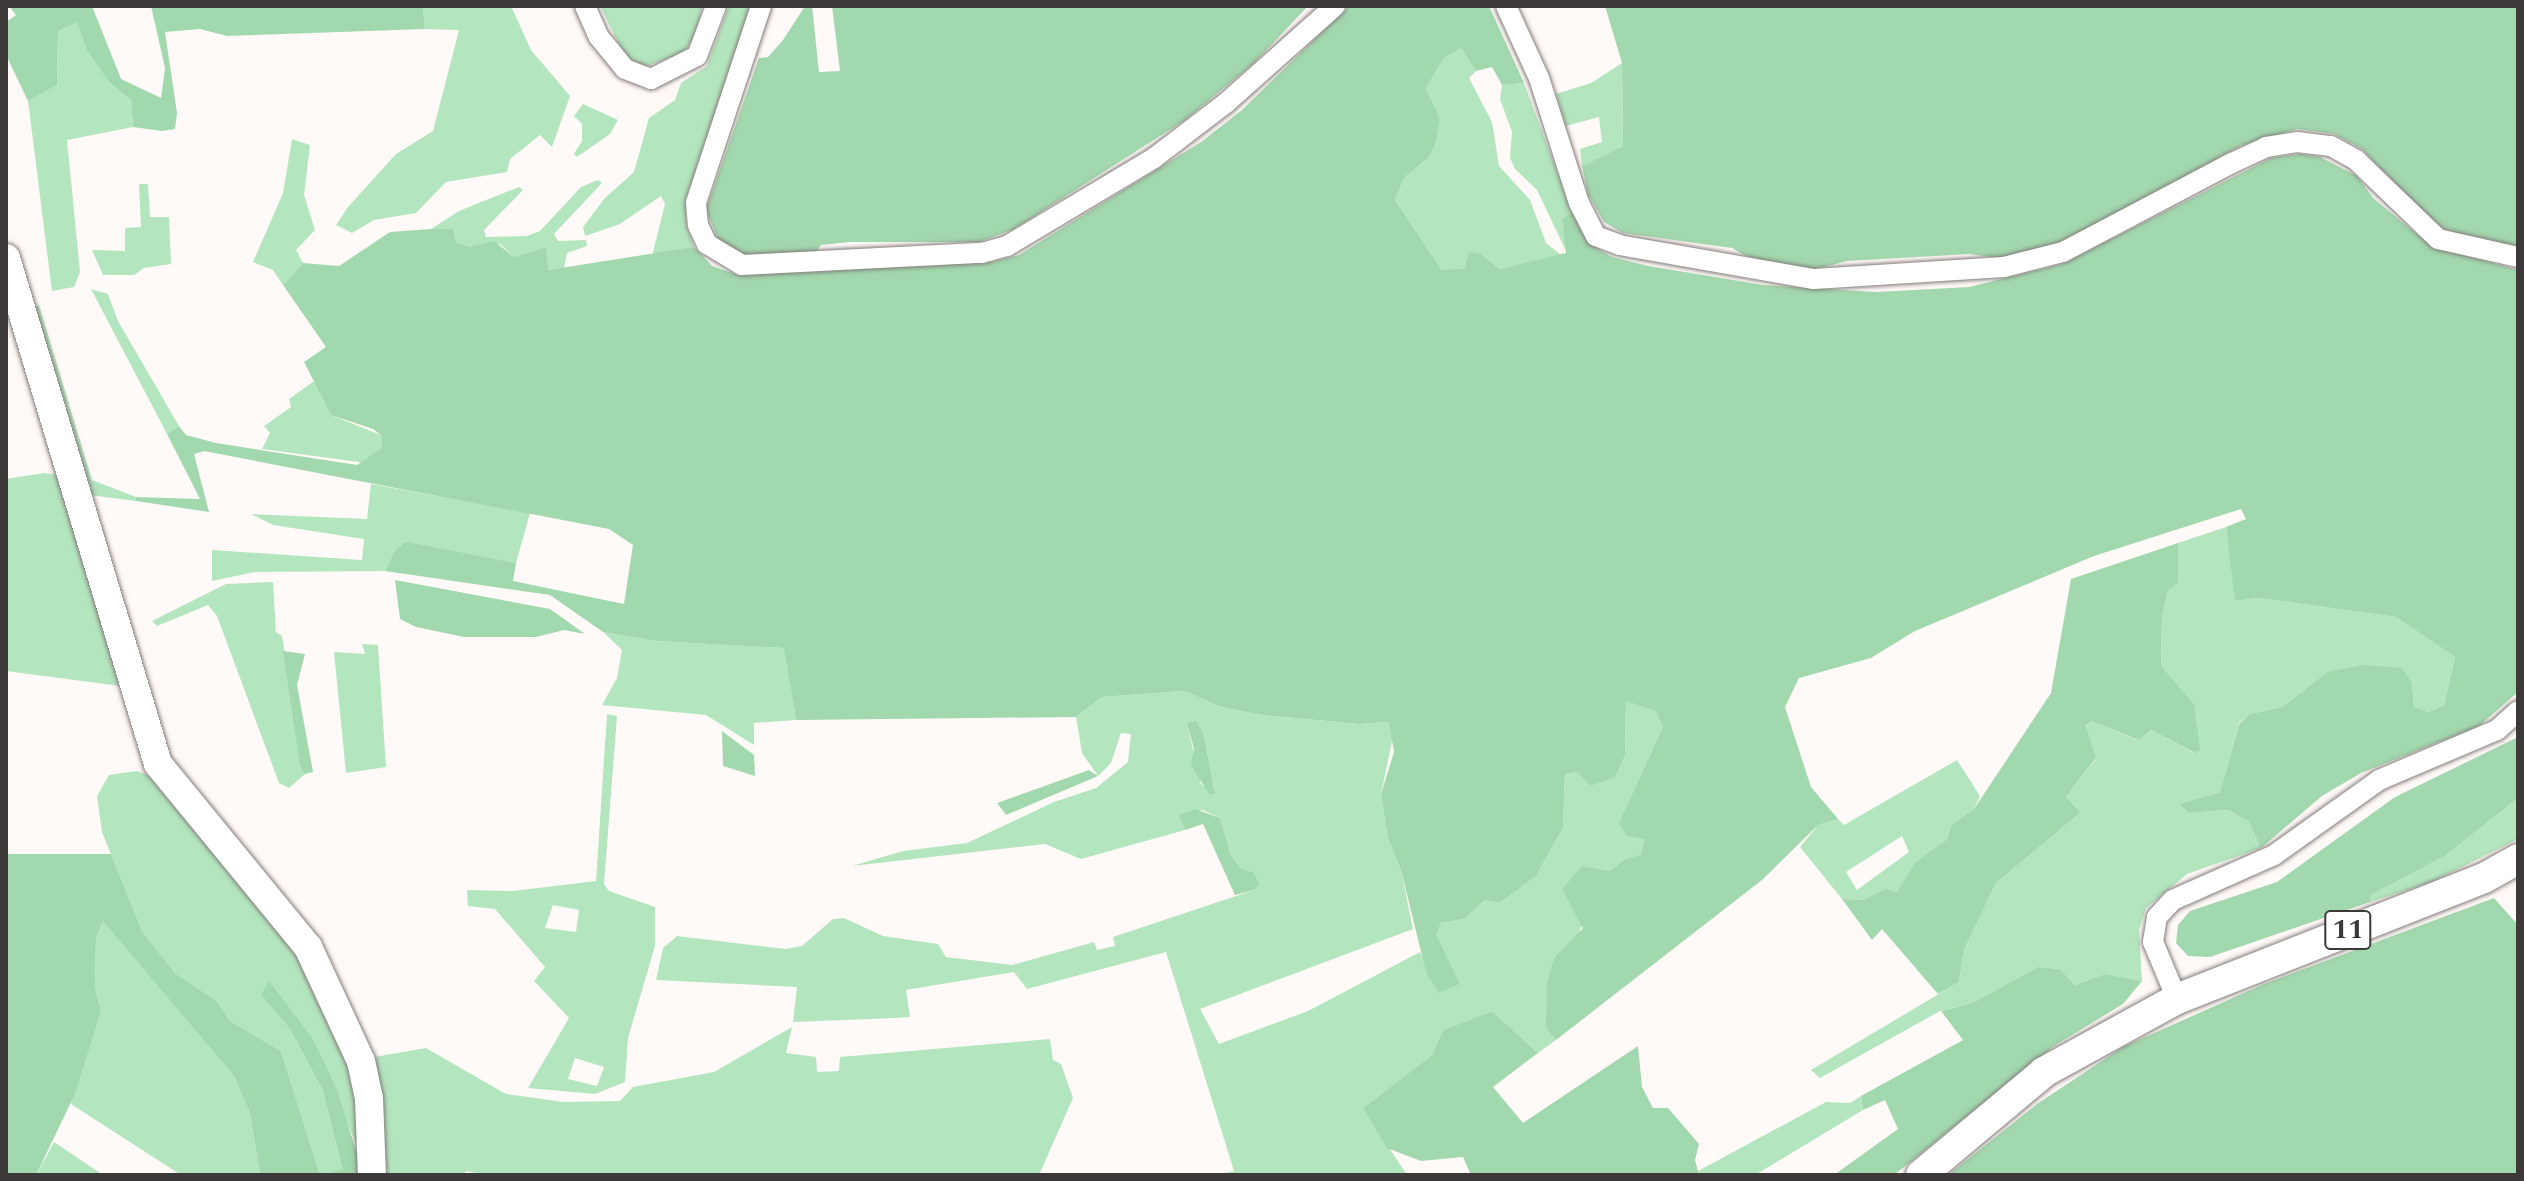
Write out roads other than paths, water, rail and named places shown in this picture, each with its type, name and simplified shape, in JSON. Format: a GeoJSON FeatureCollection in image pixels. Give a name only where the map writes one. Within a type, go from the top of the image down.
{"type":"FeatureCollection","features":[{"type":"Feature","properties":{"kind":"main road","name":"11"},"geometry":{"type":"LineString","coordinates":[[1921,1175],[2044,1072],[2177,999],[2484,878],[2518,859]]}},
{"type":"Feature","properties":{"kind":"street"},"geometry":{"type":"LineString","coordinates":[[585,6],[599,37],[625,69],[651,79],[697,56],[716,6]]}},
{"type":"Feature","properties":{"kind":"street"},"geometry":{"type":"LineString","coordinates":[[761,6],[696,203],[698,225],[707,244],[742,265],[982,253],[1007,246],[1154,158],[1226,103],[1335,6]]}},
{"type":"Feature","properties":{"kind":"street"},"geometry":{"type":"LineString","coordinates":[[1506,6],[1539,78],[1579,203],[1596,236],[1619,245],[1814,279],[2004,267],[2063,252],[2254,153],[2297,142],[2331,146],[2356,160],[2438,239],[2487,254],[2518,257]]}},
{"type":"Feature","properties":{"kind":"street"},"geometry":{"type":"LineString","coordinates":[[6,258],[158,764],[308,947],[361,1061],[369,1098],[372,1175]]}},
{"type":"Feature","properties":{"kind":"street"},"geometry":{"type":"LineString","coordinates":[[2177,999],[2153,942],[2157,917],[2173,900],[2274,855],[2379,780],[2497,730],[2518,711]]}}]}
